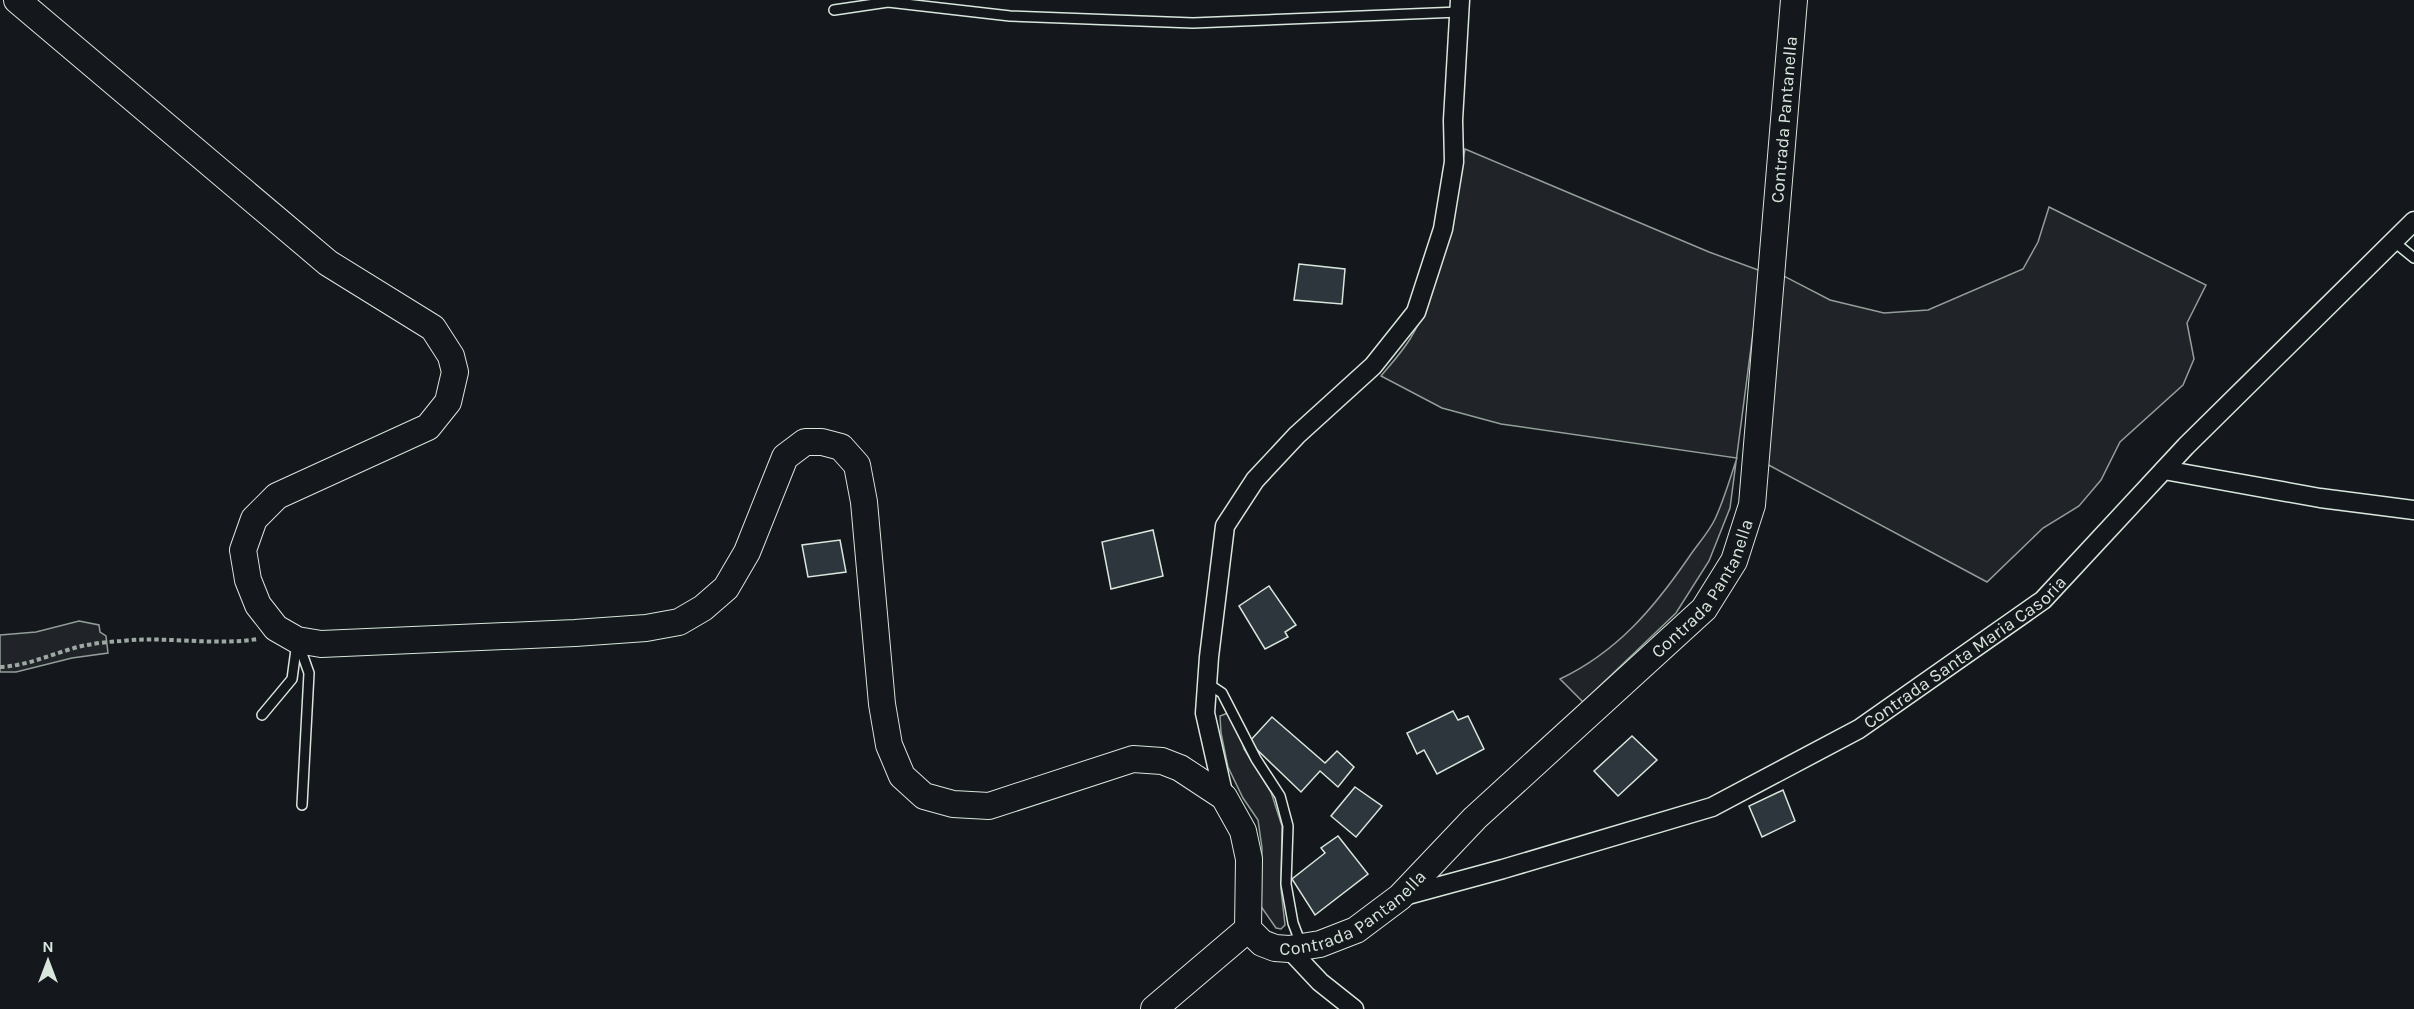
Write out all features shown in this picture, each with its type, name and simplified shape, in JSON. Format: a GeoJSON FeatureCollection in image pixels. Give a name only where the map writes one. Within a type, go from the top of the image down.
{"type":"FeatureCollection","features":[{"type":"Feature","properties":{"kind":"street"},"geometry":{"type":"LineString","coordinates":[[17,0],[328,263],[433,328],[451,356],[455,372],[448,402],[428,427],[277,496],[254,519],[243,550],[248,580],[258,606],[287,634],[321,644],[563,634],[646,628],[679,622],[703,608],[726,588],[747,552],[785,457],[805,442],[822,442],[841,447],[856,465],[864,502],[882,704],[889,745],[902,776],[924,796],[953,804],[989,806],[1133,759],[1148,759],[1162,761],[1180,768],[1224,797]]}},
{"type":"Feature","properties":{"kind":"street","name":"Contrada Pantanella"},"geometry":{"type":"LineString","coordinates":[[1248,929],[1262,943],[1275,948],[1320,944],[1356,930],[1400,897],[1475,818],[1704,609],[1734,561],[1752,505],[1794,0]]}},
{"type":"Feature","properties":{"kind":"street"},"geometry":{"type":"LineString","coordinates":[[1155,1009],[1248,929],[1249,859],[1244,831],[1224,797],[1205,714],[1225,526],[1255,480],[1297,435],[1373,366],[1416,312],[1443,229],[1454,162],[1453,120],[1459,6]]}},
{"type":"Feature","properties":{"kind":"street","name":"Contrada Santa Maria Casoria"},"geometry":{"type":"LineString","coordinates":[[1400,897],[1713,807],[1859,729],[2043,600],[2164,470],[2414,221]]}},
{"type":"Feature","properties":{"kind":"street"},"geometry":{"type":"LineString","coordinates":[[2164,470],[2320,498],[2414,510]]}},
{"type":"Feature","properties":{"kind":"street"},"geometry":{"type":"LineString","coordinates":[[1295,948],[1320,982],[1354,1009]]}},
{"type":"Feature","properties":{"kind":"lane"},"geometry":{"type":"LineString","coordinates":[[834,10],[888,2],[1010,16],[1192,23],[1459,6]]}},
{"type":"Feature","properties":{"kind":"lane"},"geometry":{"type":"LineString","coordinates":[[2393,241],[2414,258]]}},
{"type":"Feature","properties":{"kind":"lane"},"geometry":{"type":"LineString","coordinates":[[262,715],[292,679],[287,634]]}},
{"type":"Feature","properties":{"kind":"lane"},"geometry":{"type":"LineString","coordinates":[[287,634],[309,673],[302,805]]}},
{"type":"Feature","properties":{"kind":"lane"},"geometry":{"type":"LineString","coordinates":[[1207,683],[1222,693],[1256,759],[1280,796],[1288,826],[1286,884],[1295,948]]}},
{"type":"Feature","properties":{"kind":"path"},"geometry":{"type":"LineString","coordinates":[[0,667],[22,665],[73,648],[111,642],[154,639],[186,642],[248,641],[287,634]]}},
{"type":"Feature","properties":{"kind":"shaded area"},"geometry":{"type":"Polygon","coordinates":[[[1465,149],[1709,252],[1761,271],[1737,458],[1501,424],[1442,408],[1381,376],[1410,339],[1431,296],[1445,247],[1465,149]]]}},
{"type":"Feature","properties":{"kind":"shaded area"},"geometry":{"type":"Polygon","coordinates":[[[2049,207],[2206,285],[2187,323],[2194,359],[2183,385],[2120,442],[2101,480],[2079,506],[2043,528],[1987,582],[1763,462],[1778,273],[1830,300],[1884,313],[1928,310],[2023,269],[2038,242],[2049,207]]]}},
{"type":"Feature","properties":{"kind":"shaded area"},"geometry":{"type":"Polygon","coordinates":[[[1736,460],[1730,508],[1709,561],[1676,613],[1583,702],[1560,679],[1599,656],[1617,642],[1662,594],[1712,524],[1736,460]]]}},
{"type":"Feature","properties":{"kind":"shaded area"},"geometry":{"type":"Polygon","coordinates":[[[79,621],[99,625],[100,632],[106,636],[108,653],[72,658],[16,672],[0,672],[0,635],[36,632],[79,621]]]}},
{"type":"Feature","properties":{"kind":"shaded area"},"geometry":{"type":"Polygon","coordinates":[[[1228,713],[1237,724],[1244,749],[1271,792],[1282,826],[1281,889],[1285,925],[1281,929],[1276,928],[1260,905],[1262,848],[1258,820],[1243,798],[1228,767],[1220,716],[1228,713]]]}},
{"type":"Feature","properties":{"kind":"building"},"geometry":{"type":"Polygon","coordinates":[[[1299,264],[1345,269],[1342,304],[1294,300],[1299,264]]]}},
{"type":"Feature","properties":{"kind":"building"},"geometry":{"type":"Polygon","coordinates":[[[1153,530],[1163,576],[1111,589],[1102,542],[1153,530]]]}},
{"type":"Feature","properties":{"kind":"building"},"geometry":{"type":"Polygon","coordinates":[[[840,540],[846,572],[808,577],[802,545],[840,540]]]}},
{"type":"Feature","properties":{"kind":"building"},"geometry":{"type":"Polygon","coordinates":[[[1269,586],[1296,625],[1285,632],[1288,637],[1265,649],[1239,606],[1269,586]]]}},
{"type":"Feature","properties":{"kind":"building"},"geometry":{"type":"Polygon","coordinates":[[[1453,711],[1458,720],[1468,716],[1484,749],[1437,774],[1424,750],[1417,754],[1407,733],[1453,711]]]}},
{"type":"Feature","properties":{"kind":"building"},"geometry":{"type":"Polygon","coordinates":[[[1272,717],[1325,763],[1337,751],[1354,767],[1338,787],[1320,771],[1301,792],[1249,742],[1272,717]]]}},
{"type":"Feature","properties":{"kind":"building"},"geometry":{"type":"Polygon","coordinates":[[[1632,736],[1657,760],[1618,796],[1594,771],[1632,736]]]}},
{"type":"Feature","properties":{"kind":"building"},"geometry":{"type":"Polygon","coordinates":[[[1355,787],[1382,806],[1356,837],[1331,816],[1355,787]]]}},
{"type":"Feature","properties":{"kind":"building"},"geometry":{"type":"Polygon","coordinates":[[[1783,790],[1795,821],[1762,837],[1749,806],[1783,790]]]}},
{"type":"Feature","properties":{"kind":"building"},"geometry":{"type":"Polygon","coordinates":[[[1338,836],[1368,874],[1315,915],[1292,879],[1325,853],[1321,848],[1338,836]]]}}]}
